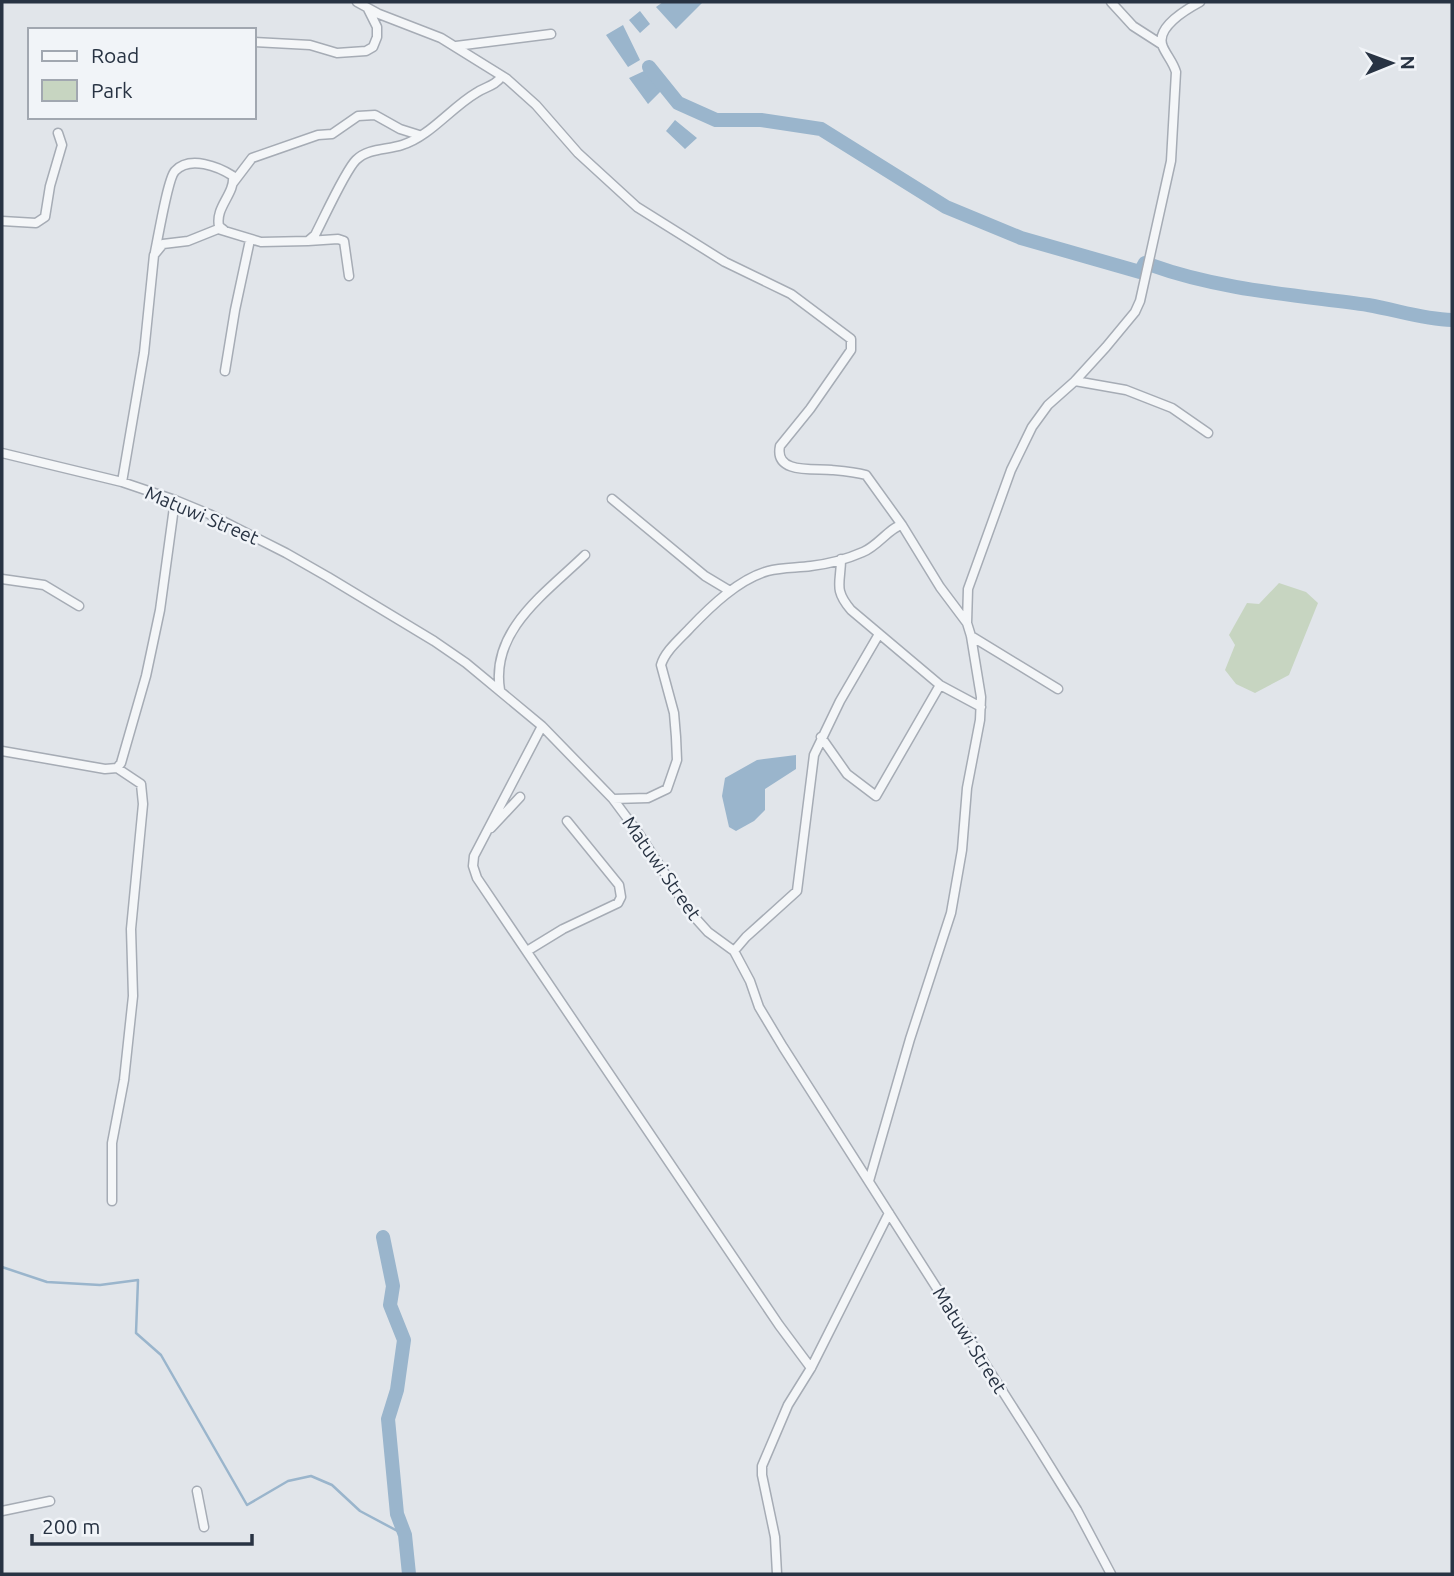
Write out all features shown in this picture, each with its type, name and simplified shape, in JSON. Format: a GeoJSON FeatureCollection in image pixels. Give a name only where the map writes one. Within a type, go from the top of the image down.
{"type":"FeatureCollection","features":[{"type":"Feature","properties":{"kind":"street"},"geometry":{"type":"LineString","coordinates":[[357,2],[368,9],[424,30],[502,76],[520,89],[578,153],[637,207],[725,262],[791,295],[851,339],[851,350],[810,409],[780,446],[778,453],[782,461],[801,470],[834,470],[866,475],[902,524],[940,587],[967,623]]}},
{"type":"Feature","properties":{"kind":"street"},"geometry":{"type":"LineString","coordinates":[[869,1181],[910,1039],[951,913],[962,850],[970,762],[981,707],[967,623],[968,589],[1019,452],[1032,427],[1048,405],[1075,381],[1135,312],[1144,290],[1173,148],[1176,72],[1161,44],[1133,26],[1111,2]]}},
{"type":"Feature","properties":{"kind":"street"},"geometry":{"type":"LineString","coordinates":[[1161,44],[1167,27],[1175,18],[1200,2]]}},
{"type":"Feature","properties":{"kind":"street"},"geometry":{"type":"LineString","coordinates":[[256,42],[310,44],[337,53],[366,51],[373,47],[377,37],[377,27],[368,9]]}},
{"type":"Feature","properties":{"kind":"street"},"geometry":{"type":"LineString","coordinates":[[456,47],[551,34]]}},
{"type":"Feature","properties":{"kind":"street"},"geometry":{"type":"LineString","coordinates":[[308,241],[315,235],[355,161],[381,149],[402,145],[443,120],[457,105],[477,92],[493,86],[502,76]]}},
{"type":"Feature","properties":{"kind":"street"},"geometry":{"type":"LineString","coordinates":[[349,276],[344,242],[338,239],[250,240],[219,226],[218,217],[233,183],[252,159],[313,136],[332,134],[358,117],[375,115],[400,129],[419,135]]}},
{"type":"Feature","properties":{"kind":"street"},"geometry":{"type":"LineString","coordinates":[[2,221],[36,223],[43,220],[62,145],[58,133]]}},
{"type":"Feature","properties":{"kind":"street"},"geometry":{"type":"LineString","coordinates":[[122,482],[144,353],[155,255],[175,171],[188,164],[205,164],[230,174],[234,179],[233,183]]}},
{"type":"Feature","properties":{"kind":"street"},"geometry":{"type":"LineString","coordinates":[[155,255],[163,244],[183,242],[212,230],[224,230]]}},
{"type":"Feature","properties":{"kind":"street"},"geometry":{"type":"LineString","coordinates":[[225,371],[250,240]]}},
{"type":"Feature","properties":{"kind":"street"},"geometry":{"type":"LineString","coordinates":[[1075,381],[1126,390],[1172,408],[1208,433]]}},
{"type":"Feature","properties":{"kind":"street","name":"Matuwi Street"},"geometry":{"type":"LineString","coordinates":[[2,453],[122,482],[175,500],[253,536],[339,583],[434,641],[500,690],[542,726],[612,799],[639,834],[690,912],[708,932],[734,951],[750,981],[759,1007],[1077,1510],[1111,1574]]}},
{"type":"Feature","properties":{"kind":"street"},"geometry":{"type":"LineString","coordinates":[[612,499],[705,576],[730,591]]}},
{"type":"Feature","properties":{"kind":"street"},"geometry":{"type":"LineString","coordinates":[[117,768],[124,757],[155,635],[175,500]]}},
{"type":"Feature","properties":{"kind":"street"},"geometry":{"type":"LineString","coordinates":[[612,799],[648,798],[667,789],[677,760],[674,713],[661,665],[663,657],[694,624],[730,591],[765,572],[841,559],[874,546],[896,526],[902,524]]}},
{"type":"Feature","properties":{"kind":"street"},"geometry":{"type":"LineString","coordinates":[[500,690],[499,664],[509,635],[527,610],[585,555]]}},
{"type":"Feature","properties":{"kind":"street"},"geometry":{"type":"LineString","coordinates":[[841,559],[838,585],[841,598],[940,685],[981,707]]}},
{"type":"Feature","properties":{"kind":"street"},"geometry":{"type":"LineString","coordinates":[[2,579],[44,585],[79,606]]}},
{"type":"Feature","properties":{"kind":"street"},"geometry":{"type":"LineString","coordinates":[[734,951],[797,891],[814,755],[821,737],[879,634]]}},
{"type":"Feature","properties":{"kind":"street"},"geometry":{"type":"LineString","coordinates":[[971,636],[1058,689]]}},
{"type":"Feature","properties":{"kind":"street"},"geometry":{"type":"LineString","coordinates":[[821,737],[847,774],[876,796],[940,685]]}},
{"type":"Feature","properties":{"kind":"street"},"geometry":{"type":"LineString","coordinates":[[542,726],[474,856],[473,866],[477,878],[764,1304],[811,1368]]}},
{"type":"Feature","properties":{"kind":"street"},"geometry":{"type":"LineString","coordinates":[[2,751],[105,769],[117,768],[141,784],[143,804],[131,929],[134,996],[124,1080],[112,1143],[112,1201]]}},
{"type":"Feature","properties":{"kind":"street"},"geometry":{"type":"LineString","coordinates":[[484,834],[520,797]]}},
{"type":"Feature","properties":{"kind":"street"},"geometry":{"type":"LineString","coordinates":[[527,951],[563,929],[618,903],[621,897],[619,885],[567,821]]}},
{"type":"Feature","properties":{"kind":"street"},"geometry":{"type":"LineString","coordinates":[[777,1574],[775,1537],[762,1466],[788,1405],[811,1368],[889,1213]]}},
{"type":"Feature","properties":{"kind":"street"},"geometry":{"type":"LineString","coordinates":[[197,1490],[204,1527]]}},
{"type":"Feature","properties":{"kind":"street"},"geometry":{"type":"LineString","coordinates":[[2,1511],[50,1501]]}},
{"type":"Feature","properties":{"kind":"green space"},"geometry":{"type":"Polygon","coordinates":[[[1279,583],[1306,592],[1318,603],[1289,675],[1255,693],[1236,684],[1225,670],[1235,645],[1229,635],[1247,603],[1259,604],[1279,583]]]}},
{"type":"Feature","properties":{"kind":"water"},"geometry":{"type":"Polygon","coordinates":[[[663,2],[703,2],[676,29],[656,7],[663,2]]]}},
{"type":"Feature","properties":{"kind":"water"},"geometry":{"type":"Polygon","coordinates":[[[640,11],[650,24],[640,33],[629,20],[640,11]]]}},
{"type":"Feature","properties":{"kind":"water"},"geometry":{"type":"Polygon","coordinates":[[[623,25],[640,60],[628,67],[606,35],[623,25]]]}},
{"type":"Feature","properties":{"kind":"water"},"geometry":{"type":"Polygon","coordinates":[[[644,71],[661,91],[648,104],[629,78],[644,71]]]}},
{"type":"Feature","properties":{"kind":"water"},"geometry":{"type":"Polygon","coordinates":[[[675,120],[697,138],[685,149],[666,131],[675,120]]]}},
{"type":"Feature","properties":{"kind":"water"},"geometry":{"type":"Polygon","coordinates":[[[796,755],[796,769],[765,789],[765,810],[754,821],[736,831],[729,827],[722,796],[725,778],[757,760],[796,755]]]}},
{"type":"Feature","properties":{"kind":"waterway"},"geometry":{"type":"LineString","coordinates":[[649,67],[678,103],[716,120],[761,120],[821,129],[946,207],[1021,238],[1140,272],[1145,263]]}},
{"type":"Feature","properties":{"kind":"waterway"},"geometry":{"type":"LineString","coordinates":[[1151,265],[1231,286],[1452,320]]}},
{"type":"Feature","properties":{"kind":"waterway"},"geometry":{"type":"LineString","coordinates":[[383,1237],[393,1286],[390,1305],[404,1340],[397,1390],[388,1419],[397,1514],[405,1535],[409,1574]]}},
{"type":"Feature","properties":{"kind":"waterway"},"geometry":{"type":"LineString","coordinates":[[2,1267],[47,1282],[100,1285],[138,1280],[136,1333],[161,1355],[247,1505],[288,1481],[311,1476],[332,1485],[360,1511],[405,1535]]}}]}
